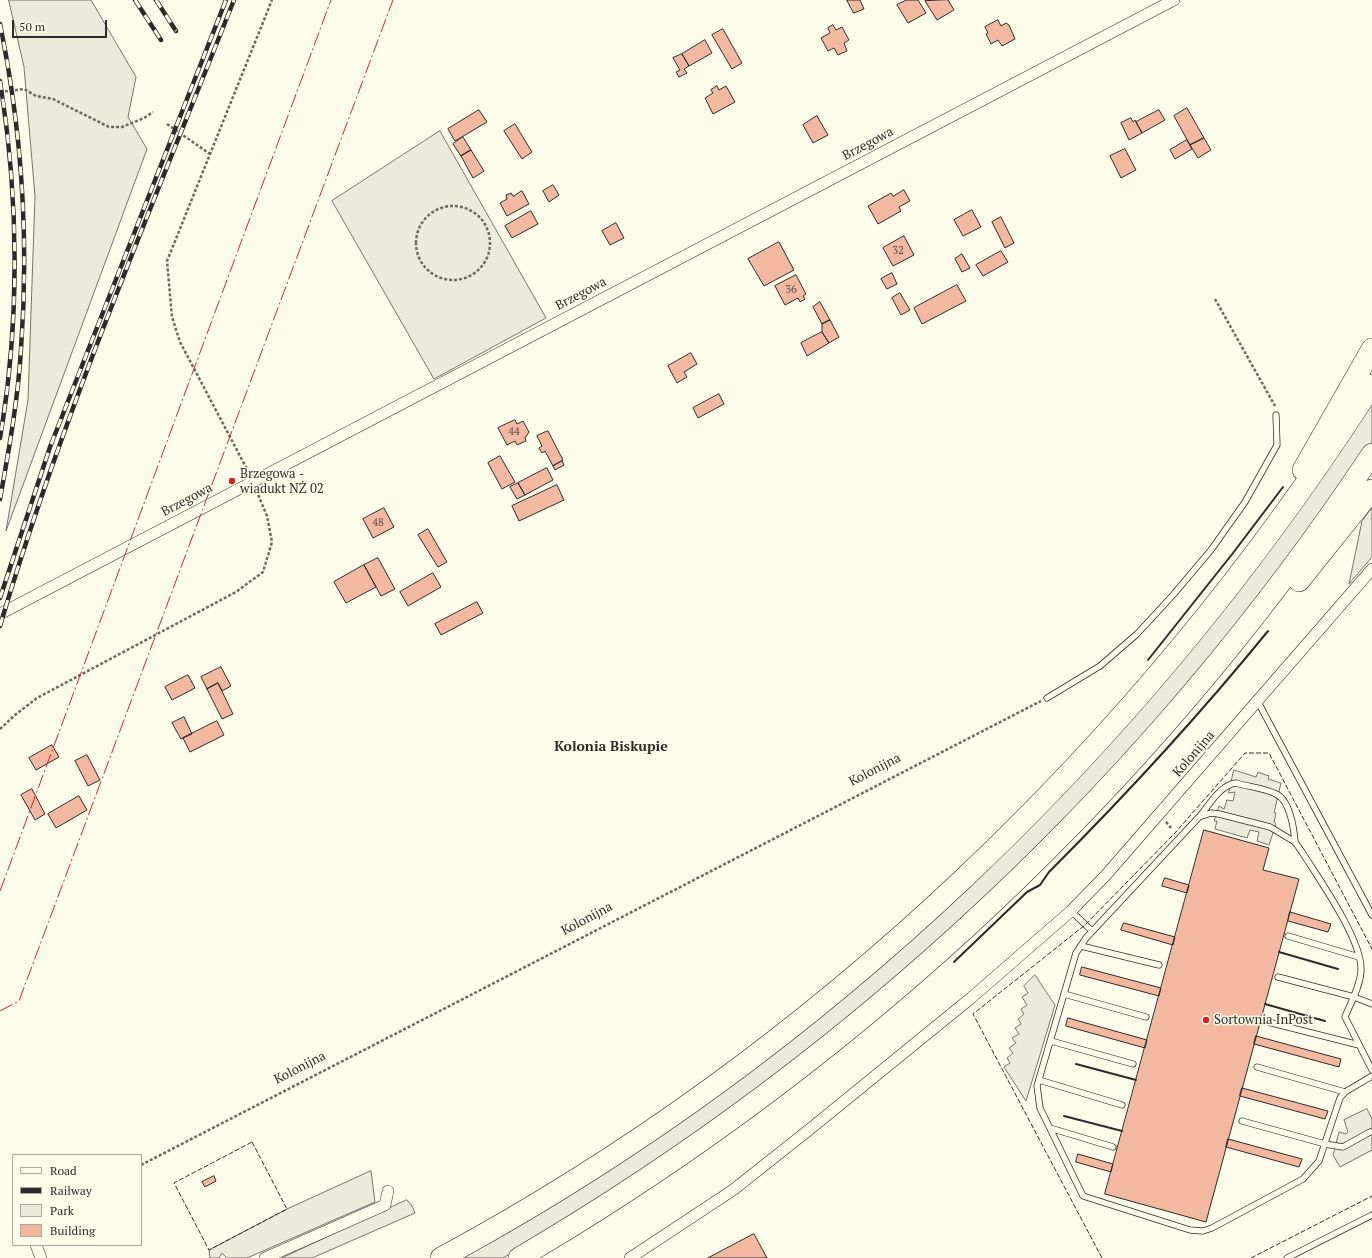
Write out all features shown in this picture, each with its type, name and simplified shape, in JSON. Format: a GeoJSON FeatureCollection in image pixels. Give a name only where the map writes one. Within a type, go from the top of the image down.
{"type":"FeatureCollection","features":[{"type":"Feature","properties":{"kind":"highway"},"geometry":{"type":"LineString","coordinates":[[1271,533],[1312,451],[1372,349]]}},
{"type":"Feature","properties":{"kind":"highway"},"geometry":{"type":"LineString","coordinates":[[441,1258],[583,1174],[686,1105],[797,1022],[901,935],[989,854],[1088,753],[1187,640],[1271,533],[1322,462],[1372,385]]}},
{"type":"Feature","properties":{"kind":"highway"},"geometry":{"type":"LineString","coordinates":[[1189,698],[1302,555],[1372,454]]}},
{"type":"Feature","properties":{"kind":"highway"},"geometry":{"type":"LineString","coordinates":[[520,1258],[599,1210],[694,1147],[810,1061],[890,996],[982,914],[1047,852],[1105,792],[1189,698],[1284,600],[1372,490]]}},
{"type":"Feature","properties":{"kind":"street","name":"Brzegowa"},"geometry":{"type":"LineString","coordinates":[[0,614],[1174,0]]}},
{"type":"Feature","properties":{"kind":"street","name":"Kolonijna"},"geometry":{"type":"LineString","coordinates":[[630,1258],[733,1190],[810,1130],[971,998],[1071,911],[1106,875],[1258,702],[1372,569]]}},
{"type":"Feature","properties":{"kind":"street"},"geometry":{"type":"LineString","coordinates":[[265,1258],[385,1205],[388,1190]]}},
{"type":"Feature","properties":{"kind":"street"},"geometry":{"type":"LineString","coordinates":[[36,1246],[41,1258]]}},
{"type":"Feature","properties":{"kind":"lane"},"geometry":{"type":"LineString","coordinates":[[1047,698],[1100,666],[1137,634],[1173,595],[1210,550],[1244,502],[1277,445],[1276,415]]}},
{"type":"Feature","properties":{"kind":"lane"},"geometry":{"type":"LineString","coordinates":[[1258,702],[1372,915]]}},
{"type":"Feature","properties":{"kind":"lane"},"geometry":{"type":"LineString","coordinates":[[1295,842],[1294,825],[1284,802],[1277,794],[1236,783],[1224,787],[1199,817],[1092,931],[1076,953],[1037,1086],[1040,1108],[1083,1196],[1190,1230],[1203,1231],[1212,1228],[1303,1179],[1320,1161],[1340,1098],[1345,1092],[1372,1076]]}},
{"type":"Feature","properties":{"kind":"lane"},"geometry":{"type":"LineString","coordinates":[[1199,817],[1211,813],[1270,827],[1295,842],[1302,852],[1353,937],[1361,969],[1360,981],[1346,1017],[1372,1070]]}},
{"type":"Feature","properties":{"kind":"lane"},"geometry":{"type":"LineString","coordinates":[[1071,911],[1092,931]]}},
{"type":"Feature","properties":{"kind":"lane"},"geometry":{"type":"LineString","coordinates":[[1288,936],[1359,957]]}},
{"type":"Feature","properties":{"kind":"lane"},"geometry":{"type":"LineString","coordinates":[[1081,946],[1159,965]]}},
{"type":"Feature","properties":{"kind":"lane"},"geometry":{"type":"LineString","coordinates":[[1278,977],[1354,997],[1372,1004]]}},
{"type":"Feature","properties":{"kind":"lane"},"geometry":{"type":"LineString","coordinates":[[1064,994],[1146,1018]]}},
{"type":"Feature","properties":{"kind":"lane"},"geometry":{"type":"LineString","coordinates":[[1268,1022],[1359,1045]]}},
{"type":"Feature","properties":{"kind":"lane"},"geometry":{"type":"LineString","coordinates":[[1051,1041],[1133,1064]]}},
{"type":"Feature","properties":{"kind":"lane"},"geometry":{"type":"LineString","coordinates":[[1257,1067],[1345,1092]]}},
{"type":"Feature","properties":{"kind":"lane"},"geometry":{"type":"LineString","coordinates":[[1039,1080],[1122,1105]]}},
{"type":"Feature","properties":{"kind":"lane"},"geometry":{"type":"LineString","coordinates":[[1242,1121],[1325,1144],[1343,1147],[1370,1132]]}},
{"type":"Feature","properties":{"kind":"lane"},"geometry":{"type":"LineString","coordinates":[[1050,1128],[1113,1147]]}},
{"type":"Feature","properties":{"kind":"lane"},"geometry":{"type":"LineString","coordinates":[[1287,1258],[1372,1215]]}},
{"type":"Feature","properties":{"kind":"path"},"geometry":{"type":"LineString","coordinates":[[168,261],[272,0]]}},
{"type":"Feature","properties":{"kind":"path"},"geometry":{"type":"LineString","coordinates":[[0,92],[24,89],[36,96],[53,99],[109,127],[122,127],[144,118],[153,112]]}},
{"type":"Feature","properties":{"kind":"path"},"geometry":{"type":"LineString","coordinates":[[167,124],[210,154]]}},
{"type":"Feature","properties":{"kind":"path"},"geometry":{"type":"LineString","coordinates":[[445,206],[457,206],[469,209],[479,216],[487,226],[490,237],[490,250],[486,261],[479,271],[469,278],[457,281],[444,280],[433,275],[424,266],[418,255],[416,243],[418,230],[424,220],[433,211],[445,206]]}},
{"type":"Feature","properties":{"kind":"path"},"geometry":{"type":"LineString","coordinates":[[1215,298],[1275,407],[1276,415]]}},
{"type":"Feature","properties":{"kind":"path"},"geometry":{"type":"LineString","coordinates":[[0,729],[37,698]]}},
{"type":"Feature","properties":{"kind":"path","name":"Kolonijna"},"geometry":{"type":"LineString","coordinates":[[142,1163],[1047,698]]}},
{"type":"Feature","properties":{"kind":"green space"},"geometry":{"type":"Polygon","coordinates":[[[9,0],[91,0],[136,77],[128,117],[147,149],[6,531],[28,400],[35,196],[24,67],[9,0]]]}},
{"type":"Feature","properties":{"kind":"green space"},"geometry":{"type":"Polygon","coordinates":[[[440,131],[546,318],[434,379],[332,201],[440,131]]]}},
{"type":"Feature","properties":{"kind":"green space"},"geometry":{"type":"Polygon","coordinates":[[[1372,400],[1372,442],[1272,582],[1114,769],[927,954],[797,1061],[594,1205],[503,1258],[457,1258],[572,1189],[1000,854],[1372,400]]]}},
{"type":"Feature","properties":{"kind":"green space"},"geometry":{"type":"Polygon","coordinates":[[[1372,508],[1372,557],[1349,584],[1362,521],[1372,508]]]}},
{"type":"Feature","properties":{"kind":"green space"},"geometry":{"type":"Polygon","coordinates":[[[371,1171],[375,1202],[247,1258],[227,1258],[222,1253],[219,1258],[210,1258],[209,1250],[287,1209],[371,1171]]]}},
{"type":"Feature","properties":{"kind":"green space"},"geometry":{"type":"Polygon","coordinates":[[[407,1200],[415,1213],[312,1258],[282,1258],[407,1200]]]}},
{"type":"Feature","properties":{"kind":"shaded area"},"geometry":{"type":"Polygon","coordinates":[[[1234,770],[1256,777],[1258,772],[1269,776],[1268,779],[1281,783],[1274,813],[1276,813],[1274,822],[1276,824],[1269,845],[1257,841],[1259,832],[1250,830],[1247,838],[1215,829],[1217,821],[1214,821],[1219,806],[1224,809],[1227,800],[1233,801],[1235,792],[1229,793],[1234,770]]]}},
{"type":"Feature","properties":{"kind":"shaded area"},"geometry":{"type":"Polygon","coordinates":[[[1035,975],[1055,1005],[1026,1101],[1004,1067],[1010,1063],[1007,1058],[1013,1053],[1009,1048],[1016,1043],[1012,1038],[1019,1034],[1015,1028],[1021,1024],[1018,1019],[1024,1014],[1021,1009],[1027,1005],[1022,997],[1028,993],[1024,986],[1035,975]]]}},
{"type":"Feature","properties":{"kind":"shaded area"},"geometry":{"type":"Polygon","coordinates":[[[1367,1109],[1372,1119],[1372,1150],[1340,1167],[1333,1155],[1339,1132],[1346,1134],[1348,1132],[1344,1120],[1367,1109]]]}},
{"type":"Feature","properties":{"kind":"building"},"geometry":{"type":"Polygon","coordinates":[[[847,0],[860,0],[864,9],[854,13],[847,0]]]}},
{"type":"Feature","properties":{"kind":"building"},"geometry":{"type":"Polygon","coordinates":[[[907,0],[918,0],[926,13],[908,23],[897,5],[907,0]]]}},
{"type":"Feature","properties":{"kind":"building"},"geometry":{"type":"Polygon","coordinates":[[[948,0],[954,10],[937,20],[925,1],[948,0]]]}},
{"type":"Feature","properties":{"kind":"building"},"geometry":{"type":"Polygon","coordinates":[[[998,20],[1001,26],[1006,23],[1009,25],[1015,39],[1002,46],[998,40],[991,44],[986,34],[988,33],[985,27],[998,20]]]}},
{"type":"Feature","properties":{"kind":"building"},"geometry":{"type":"Polygon","coordinates":[[[833,25],[836,30],[842,27],[849,40],[844,43],[847,51],[838,55],[834,48],[828,51],[821,38],[830,33],[828,28],[833,25]]]}},
{"type":"Feature","properties":{"kind":"building"},"geometry":{"type":"Polygon","coordinates":[[[723,29],[742,63],[732,69],[712,35],[723,29]]]}},
{"type":"Feature","properties":{"kind":"building"},"geometry":{"type":"Polygon","coordinates":[[[705,40],[712,53],[689,66],[682,54],[705,40]]]}},
{"type":"Feature","properties":{"kind":"building"},"geometry":{"type":"Polygon","coordinates":[[[682,54],[689,66],[684,69],[687,73],[679,77],[676,72],[680,70],[673,58],[682,54]]]}},
{"type":"Feature","properties":{"kind":"building"},"geometry":{"type":"Polygon","coordinates":[[[717,86],[719,90],[726,86],[735,102],[713,114],[705,98],[713,93],[711,90],[717,86]]]}},
{"type":"Feature","properties":{"kind":"building"},"geometry":{"type":"Polygon","coordinates":[[[1187,108],[1204,138],[1190,145],[1174,116],[1187,108]]]}},
{"type":"Feature","properties":{"kind":"building"},"geometry":{"type":"Polygon","coordinates":[[[479,110],[487,122],[455,141],[448,129],[479,110]]]}},
{"type":"Feature","properties":{"kind":"building"},"geometry":{"type":"Polygon","coordinates":[[[1159,110],[1165,120],[1142,133],[1136,122],[1159,110]]]}},
{"type":"Feature","properties":{"kind":"building"},"geometry":{"type":"Polygon","coordinates":[[[817,116],[828,135],[813,143],[803,125],[817,116]]]}},
{"type":"Feature","properties":{"kind":"building"},"geometry":{"type":"Polygon","coordinates":[[[1131,118],[1133,122],[1135,120],[1142,133],[1129,140],[1121,123],[1131,118]]]}},
{"type":"Feature","properties":{"kind":"building"},"geometry":{"type":"Polygon","coordinates":[[[515,124],[532,152],[522,159],[504,131],[515,124]]]}},
{"type":"Feature","properties":{"kind":"building"},"geometry":{"type":"Polygon","coordinates":[[[463,137],[471,150],[461,156],[453,144],[463,137]]]}},
{"type":"Feature","properties":{"kind":"building"},"geometry":{"type":"Polygon","coordinates":[[[1204,138],[1211,150],[1198,158],[1190,145],[1204,138]]]}},
{"type":"Feature","properties":{"kind":"building"},"geometry":{"type":"Polygon","coordinates":[[[1187,140],[1192,149],[1175,159],[1170,150],[1187,140]]]}},
{"type":"Feature","properties":{"kind":"building"},"geometry":{"type":"Polygon","coordinates":[[[1125,149],[1136,170],[1121,178],[1110,156],[1125,149]]]}},
{"type":"Feature","properties":{"kind":"building"},"geometry":{"type":"Polygon","coordinates":[[[471,150],[484,171],[473,178],[461,156],[471,150]]]}},
{"type":"Feature","properties":{"kind":"building"},"geometry":{"type":"Polygon","coordinates":[[[553,185],[559,195],[549,202],[543,191],[553,185]]]}},
{"type":"Feature","properties":{"kind":"building"},"geometry":{"type":"Polygon","coordinates":[[[904,190],[910,201],[899,207],[901,211],[878,224],[868,206],[891,193],[893,196],[904,190]]]}},
{"type":"Feature","properties":{"kind":"building"},"geometry":{"type":"Polygon","coordinates":[[[522,191],[529,204],[507,216],[500,203],[507,199],[506,195],[511,193],[513,196],[522,191]]]}},
{"type":"Feature","properties":{"kind":"building"},"geometry":{"type":"Polygon","coordinates":[[[972,210],[981,227],[963,236],[954,220],[972,210]]]}},
{"type":"Feature","properties":{"kind":"building"},"geometry":{"type":"Polygon","coordinates":[[[531,211],[538,224],[512,238],[505,226],[531,211]]]}},
{"type":"Feature","properties":{"kind":"building"},"geometry":{"type":"Polygon","coordinates":[[[1001,217],[1014,243],[1005,248],[992,222],[1001,217]]]}},
{"type":"Feature","properties":{"kind":"building"},"geometry":{"type":"Polygon","coordinates":[[[616,223],[624,238],[610,245],[602,231],[616,223]]]}},
{"type":"Feature","properties":{"kind":"building"},"geometry":{"type":"Polygon","coordinates":[[[904,236],[914,255],[893,266],[883,248],[904,236]]]}},
{"type":"Feature","properties":{"kind":"building"},"geometry":{"type":"Polygon","coordinates":[[[779,242],[794,270],[764,286],[748,259],[779,242]]]}},
{"type":"Feature","properties":{"kind":"building"},"geometry":{"type":"Polygon","coordinates":[[[1001,251],[1008,262],[983,276],[976,265],[1001,251]]]}},
{"type":"Feature","properties":{"kind":"building"},"geometry":{"type":"Polygon","coordinates":[[[962,254],[970,268],[962,272],[955,259],[962,254]]]}},
{"type":"Feature","properties":{"kind":"building"},"geometry":{"type":"Polygon","coordinates":[[[892,273],[897,284],[887,289],[881,279],[892,273]]]}},
{"type":"Feature","properties":{"kind":"building"},"geometry":{"type":"Polygon","coordinates":[[[796,275],[806,294],[803,296],[805,299],[800,302],[798,298],[785,305],[775,286],[796,275]]]}},
{"type":"Feature","properties":{"kind":"building"},"geometry":{"type":"Polygon","coordinates":[[[957,285],[966,301],[922,324],[914,308],[957,285]]]}},
{"type":"Feature","properties":{"kind":"building"},"geometry":{"type":"Polygon","coordinates":[[[900,293],[910,310],[901,315],[892,298],[900,293]]]}},
{"type":"Feature","properties":{"kind":"building"},"geometry":{"type":"Polygon","coordinates":[[[820,302],[830,320],[822,324],[813,307],[820,302]]]}},
{"type":"Feature","properties":{"kind":"building"},"geometry":{"type":"Polygon","coordinates":[[[830,320],[839,337],[829,343],[822,332],[822,324],[830,320]]]}},
{"type":"Feature","properties":{"kind":"building"},"geometry":{"type":"Polygon","coordinates":[[[822,332],[829,343],[807,356],[801,343],[822,332]]]}},
{"type":"Feature","properties":{"kind":"building"},"geometry":{"type":"Polygon","coordinates":[[[691,353],[697,364],[684,372],[687,377],[677,383],[668,366],[691,353]]]}},
{"type":"Feature","properties":{"kind":"building"},"geometry":{"type":"Polygon","coordinates":[[[719,394],[724,404],[698,418],[693,408],[719,394]]]}},
{"type":"Feature","properties":{"kind":"building"},"geometry":{"type":"Polygon","coordinates":[[[515,420],[517,424],[523,421],[529,432],[525,438],[526,441],[517,445],[515,441],[507,445],[498,428],[515,420]]]}},
{"type":"Feature","properties":{"kind":"building"},"geometry":{"type":"Polygon","coordinates":[[[548,431],[563,460],[553,466],[545,451],[542,453],[539,448],[542,446],[537,436],[548,431]]]}},
{"type":"Feature","properties":{"kind":"building"},"geometry":{"type":"Polygon","coordinates":[[[500,456],[515,482],[502,489],[488,463],[500,456]]]}},
{"type":"Feature","properties":{"kind":"building"},"geometry":{"type":"Polygon","coordinates":[[[562,461],[564,465],[555,470],[553,466],[562,461]]]}},
{"type":"Feature","properties":{"kind":"building"},"geometry":{"type":"Polygon","coordinates":[[[547,468],[553,480],[525,495],[518,483],[547,468]]]}},
{"type":"Feature","properties":{"kind":"building"},"geometry":{"type":"Polygon","coordinates":[[[518,483],[525,495],[517,499],[510,487],[518,483]]]}},
{"type":"Feature","properties":{"kind":"building"},"geometry":{"type":"Polygon","coordinates":[[[557,485],[564,500],[519,521],[512,506],[557,485]]]}},
{"type":"Feature","properties":{"kind":"building"},"geometry":{"type":"Polygon","coordinates":[[[384,508],[394,527],[373,538],[363,519],[384,508]]]}},
{"type":"Feature","properties":{"kind":"building"},"geometry":{"type":"Polygon","coordinates":[[[428,529],[447,562],[438,567],[418,535],[428,529]]]}},
{"type":"Feature","properties":{"kind":"building"},"geometry":{"type":"Polygon","coordinates":[[[378,558],[395,589],[381,596],[364,565],[378,558]]]}},
{"type":"Feature","properties":{"kind":"building"},"geometry":{"type":"Polygon","coordinates":[[[364,565],[376,587],[346,603],[334,582],[364,565]]]}},
{"type":"Feature","properties":{"kind":"building"},"geometry":{"type":"Polygon","coordinates":[[[433,573],[441,587],[408,606],[400,592],[433,573]]]}},
{"type":"Feature","properties":{"kind":"building"},"geometry":{"type":"Polygon","coordinates":[[[477,602],[483,613],[441,635],[435,624],[477,602]]]}},
{"type":"Feature","properties":{"kind":"building"},"geometry":{"type":"Polygon","coordinates":[[[221,667],[231,686],[222,691],[218,683],[207,689],[201,677],[221,667]]]}},
{"type":"Feature","properties":{"kind":"building"},"geometry":{"type":"Polygon","coordinates":[[[188,675],[195,688],[172,700],[165,687],[188,675]]]}},
{"type":"Feature","properties":{"kind":"building"},"geometry":{"type":"Polygon","coordinates":[[[218,683],[233,714],[222,719],[207,689],[218,683]]]}},
{"type":"Feature","properties":{"kind":"building"},"geometry":{"type":"Polygon","coordinates":[[[184,717],[192,734],[181,739],[172,723],[184,717]]]}},
{"type":"Feature","properties":{"kind":"building"},"geometry":{"type":"Polygon","coordinates":[[[217,721],[224,735],[190,752],[183,738],[217,721]]]}},
{"type":"Feature","properties":{"kind":"building"},"geometry":{"type":"Polygon","coordinates":[[[52,745],[59,757],[36,770],[29,758],[52,745]]]}},
{"type":"Feature","properties":{"kind":"building"},"geometry":{"type":"Polygon","coordinates":[[[87,755],[100,780],[88,786],[75,761],[87,755]]]}},
{"type":"Feature","properties":{"kind":"building"},"geometry":{"type":"Polygon","coordinates":[[[32,789],[45,814],[35,820],[21,795],[32,789]]]}},
{"type":"Feature","properties":{"kind":"building"},"geometry":{"type":"Polygon","coordinates":[[[79,796],[87,810],[56,828],[48,814],[79,796]]]}},
{"type":"Feature","properties":{"kind":"building","name":"Sortownia InPost"},"geometry":{"type":"Polygon","coordinates":[[[1204,830],[1269,848],[1263,870],[1299,879],[1206,1222],[1105,1194],[1204,830]]]}},
{"type":"Feature","properties":{"kind":"building"},"geometry":{"type":"Polygon","coordinates":[[[1165,878],[1189,885],[1187,893],[1162,886],[1165,878]]]}},
{"type":"Feature","properties":{"kind":"building"},"geometry":{"type":"Polygon","coordinates":[[[1290,912],[1331,924],[1328,932],[1288,921],[1290,912]]]}},
{"type":"Feature","properties":{"kind":"building"},"geometry":{"type":"Polygon","coordinates":[[[1124,923],[1175,937],[1173,945],[1121,930],[1124,923]]]}},
{"type":"Feature","properties":{"kind":"building"},"geometry":{"type":"Polygon","coordinates":[[[1082,967],[1161,988],[1159,996],[1080,975],[1082,967]]]}},
{"type":"Feature","properties":{"kind":"building"},"geometry":{"type":"Polygon","coordinates":[[[1068,1018],[1147,1040],[1145,1048],[1066,1026],[1068,1018]]]}},
{"type":"Feature","properties":{"kind":"building"},"geometry":{"type":"Polygon","coordinates":[[[1256,1036],[1341,1059],[1339,1067],[1254,1044],[1256,1036]]]}},
{"type":"Feature","properties":{"kind":"building"},"geometry":{"type":"Polygon","coordinates":[[[1242,1088],[1328,1111],[1325,1119],[1240,1096],[1242,1088]]]}},
{"type":"Feature","properties":{"kind":"building"},"geometry":{"type":"Polygon","coordinates":[[[1228,1139],[1302,1159],[1299,1167],[1226,1147],[1228,1139]]]}},
{"type":"Feature","properties":{"kind":"building"},"geometry":{"type":"Polygon","coordinates":[[[1078,1154],[1113,1164],[1111,1172],[1076,1162],[1078,1154]]]}},
{"type":"Feature","properties":{"kind":"building"},"geometry":{"type":"Polygon","coordinates":[[[214,1176],[216,1181],[205,1187],[202,1182],[214,1176]]]}},
{"type":"Feature","properties":{"kind":"building"},"geometry":{"type":"Polygon","coordinates":[[[754,1234],[767,1258],[708,1258],[754,1234]]]}},
{"type":"Feature","properties":{"kind":"railway"},"geometry":{"type":"LineString","coordinates":[[135,0],[161,40]]}},
{"type":"Feature","properties":{"kind":"railway"},"geometry":{"type":"LineString","coordinates":[[156,0],[176,31]]}},
{"type":"Feature","properties":{"kind":"railway"},"geometry":{"type":"LineString","coordinates":[[0,598],[50,447],[226,0]]}},
{"type":"Feature","properties":{"kind":"railway"},"geometry":{"type":"LineString","coordinates":[[0,626],[25,546],[80,389],[234,0]]}},
{"type":"Feature","properties":{"kind":"railway"},"geometry":{"type":"LineString","coordinates":[[0,24],[14,105],[22,186],[24,226],[23,308],[18,387],[0,499]]}},
{"type":"Feature","properties":{"kind":"railway"},"geometry":{"type":"LineString","coordinates":[[0,81],[11,170],[15,260],[11,350],[7,394],[0,438]]}},
{"type":"Feature","properties":{"kind":"fence"},"geometry":{"type":"LineString","coordinates":[[1102,1258],[973,1014],[1085,925],[1175,833],[1245,753],[1269,753],[1372,949]]}},
{"type":"Feature","properties":{"kind":"fence"},"geometry":{"type":"LineString","coordinates":[[252,1142],[287,1209],[209,1250],[174,1183],[252,1142]]}},
{"type":"Feature","properties":{"kind":"fence"},"geometry":{"type":"LineString","coordinates":[[1251,1258],[1372,1196]]}},
{"type":"Feature","properties":{"kind":"wall"},"geometry":{"type":"LineString","coordinates":[[1148,660],[1283,487]]}},
{"type":"Feature","properties":{"kind":"wall"},"geometry":{"type":"LineString","coordinates":[[954,962],[1027,892],[1040,885],[1049,872],[1106,814],[1189,724],[1268,631]]}},
{"type":"Feature","properties":{"kind":"wall"},"geometry":{"type":"LineString","coordinates":[[1279,952],[1338,969]]}},
{"type":"Feature","properties":{"kind":"wall"},"geometry":{"type":"LineString","coordinates":[[1265,1004],[1325,1021]]}},
{"type":"Feature","properties":{"kind":"wall"},"geometry":{"type":"LineString","coordinates":[[1076,1064],[1136,1080]]}},
{"type":"Feature","properties":{"kind":"wall"},"geometry":{"type":"LineString","coordinates":[[1064,1116],[1122,1131]]}},
{"type":"Feature","properties":{"kind":"power"},"geometry":{"type":"LineString","coordinates":[[0,891],[331,0]]}},
{"type":"Feature","properties":{"kind":"power"},"geometry":{"type":"LineString","coordinates":[[0,1011],[19,1001],[393,0]]}},
{"type":"Feature","properties":{"kind":"place","name":"Brzegowa - wiadukt NŻ 02"},"geometry":{"type":"Point","coordinates":[232,481]}},
{"type":"Feature","properties":{"kind":"place","name":"Sortownia InPost"},"geometry":{"type":"Point","coordinates":[1206,1020]}},
{"type":"Feature","properties":{"kind":"district","name":"Kolonia Biskupie"},"geometry":{"type":"Point","coordinates":[611,747]}}]}
